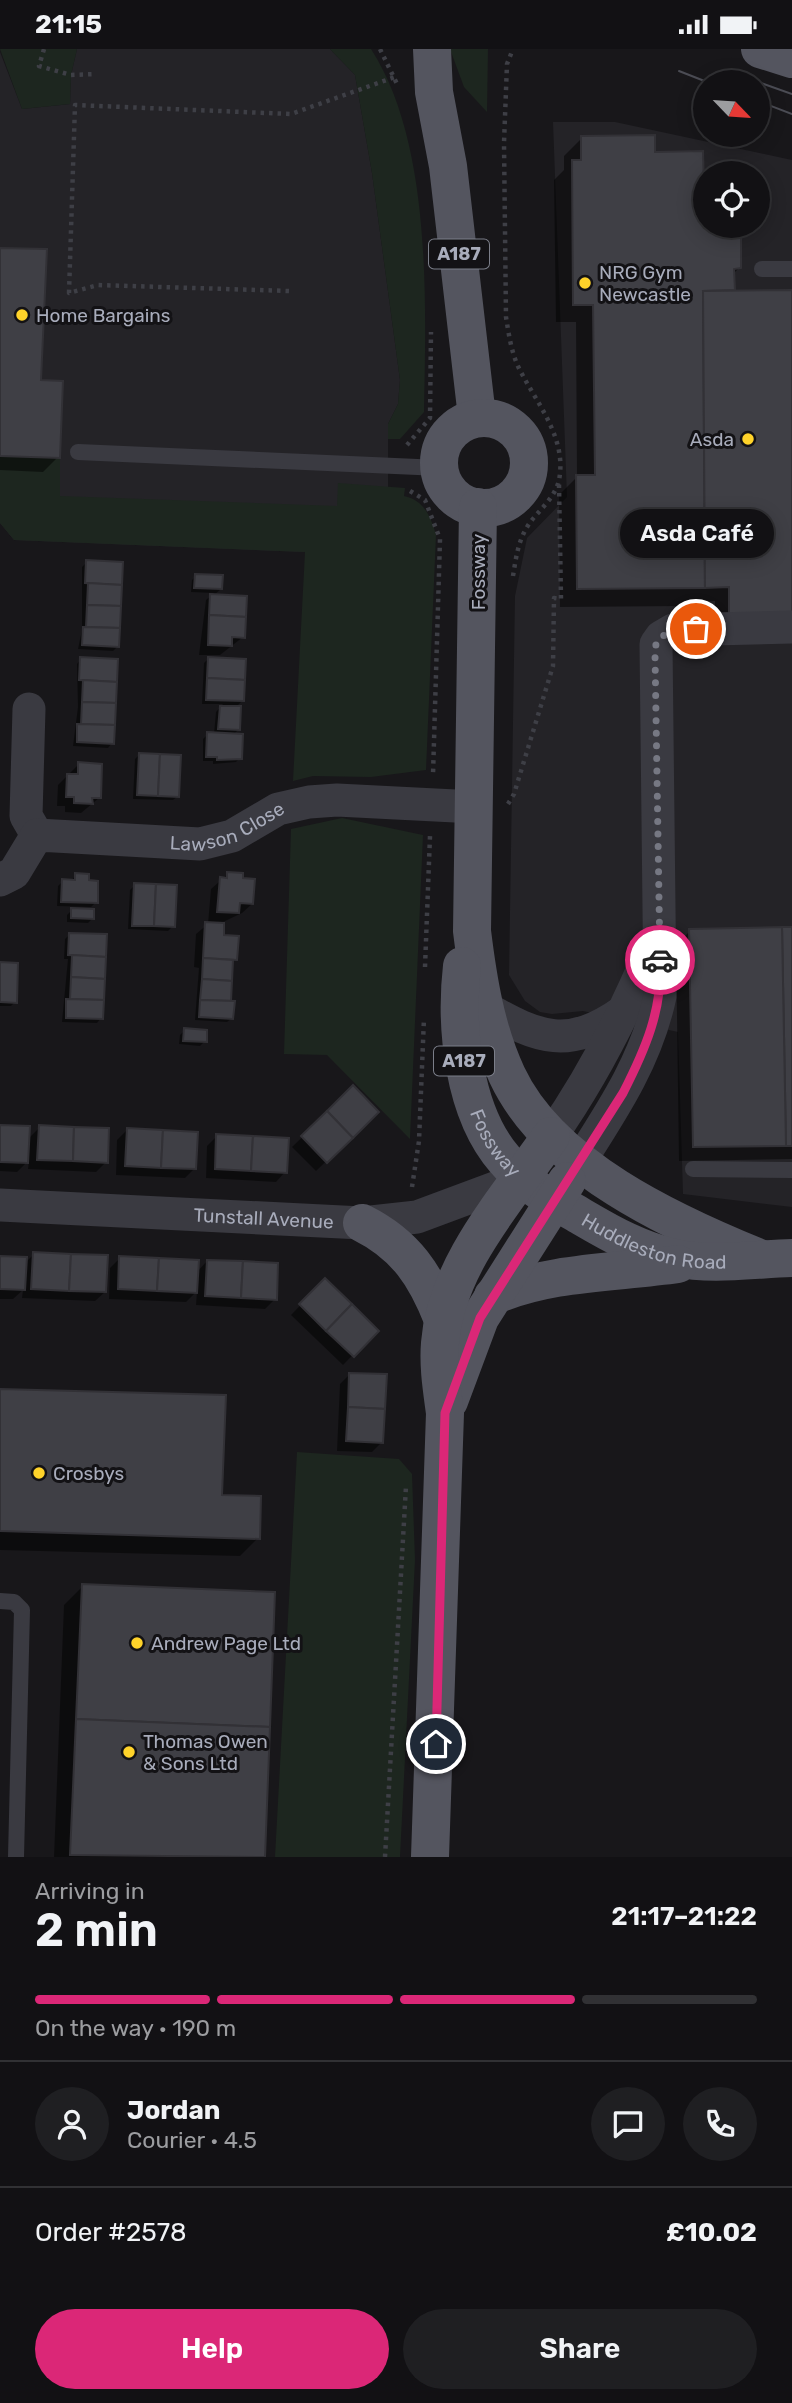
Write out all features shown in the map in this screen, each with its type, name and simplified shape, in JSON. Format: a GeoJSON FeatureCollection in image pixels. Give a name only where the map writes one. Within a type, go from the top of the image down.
{"type":"FeatureCollection","features":[{"type":"Feature","properties":{"kind":"main road","name":"A187"},"geometry":{"type":"LineString","coordinates":[[416,91],[432,49]]}},
{"type":"Feature","properties":{"kind":"main road"},"geometry":{"type":"LineString","coordinates":[[760,49],[792,59]]}},
{"type":"Feature","properties":{"kind":"main road","name":"A187"},"geometry":{"type":"LineString","coordinates":[[404,63],[448,166],[478,417]]}},
{"type":"Feature","properties":{"kind":"main road"},"geometry":{"type":"LineString","coordinates":[[478,417],[507,423],[518,433],[525,443],[529,467],[523,486],[507,503],[478,507],[461,502],[448,493],[422,468],[449,436],[467,420],[478,417]]}},
{"type":"Feature","properties":{"kind":"main road","name":"Fossway"},"geometry":{"type":"LineString","coordinates":[[430,1857],[445,1413],[440,1379],[443,1319],[451,1291],[470,1254],[522,1178],[495,1147],[479,1112],[461,1050],[459,995],[472,931],[488,803],[478,507]]}},
{"type":"Feature","properties":{"kind":"main road","name":"Fossway"},"geometry":{"type":"LineString","coordinates":[[445,1413],[473,1333],[493,1296],[580,1161],[551,1136],[508,1077],[484,1007],[472,931]]}},
{"type":"Feature","properties":{"kind":"main road"},"geometry":{"type":"LineString","coordinates":[[522,1178],[551,1136]]}},
{"type":"Feature","properties":{"kind":"main road","name":"Huddleston Road"},"geometry":{"type":"LineString","coordinates":[[580,1161],[659,1212],[777,1259]]}},
{"type":"Feature","properties":{"kind":"main road","name":"Huddleston Road"},"geometry":{"type":"LineString","coordinates":[[522,1178],[554,1201],[632,1244],[653,1252],[698,1261],[777,1259]]}},
{"type":"Feature","properties":{"kind":"main road"},"geometry":{"type":"LineString","coordinates":[[362,1223],[391,1240],[422,1271],[443,1319]]}},
{"type":"Feature","properties":{"kind":"main road"},"geometry":{"type":"LineString","coordinates":[[493,1296],[517,1286],[575,1274],[698,1261]]}},
{"type":"Feature","properties":{"kind":"street"},"geometry":{"type":"LineString","coordinates":[[580,1161],[623,1093],[650,1034],[660,996],[656,644],[660,637],[673,630],[792,627]]}},
{"type":"Feature","properties":{"kind":"street"},"geometry":{"type":"LineString","coordinates":[[0,880],[14,873],[37,835],[26,816],[29,709]]}},
{"type":"Feature","properties":{"kind":"street","name":"Lawson Close"},"geometry":{"type":"LineString","coordinates":[[37,835],[200,844],[232,836],[278,809],[309,802],[337,800],[432,804],[488,803]]}},
{"type":"Feature","properties":{"kind":"street"},"geometry":{"type":"LineString","coordinates":[[551,1136],[582,1090],[624,1011],[658,931]]}},
{"type":"Feature","properties":{"kind":"street"},"geometry":{"type":"LineString","coordinates":[[484,1007],[531,1032],[565,1037],[601,1027],[624,1011]]}},
{"type":"Feature","properties":{"kind":"street","name":"Tunstall Avenue"},"geometry":{"type":"LineString","coordinates":[[0,1205],[362,1223],[417,1217],[522,1178]]}},
{"type":"Feature","properties":{"kind":"lane"},"geometry":{"type":"LineString","coordinates":[[762,269],[792,269]]}},
{"type":"Feature","properties":{"kind":"lane"},"geometry":{"type":"LineString","coordinates":[[78,452],[422,468]]}},
{"type":"Feature","properties":{"kind":"lane"},"geometry":{"type":"LineString","coordinates":[[693,1169],[792,1170]]}},
{"type":"Feature","properties":{"kind":"lane"},"geometry":{"type":"LineString","coordinates":[[0,1601],[14,1602],[22,1610],[16,1857]]}},
{"type":"Feature","properties":{"kind":"path"},"geometry":{"type":"LineString","coordinates":[[44,49],[40,66],[71,75],[96,74]]}},
{"type":"Feature","properties":{"kind":"path"},"geometry":{"type":"LineString","coordinates":[[380,49],[404,63],[416,91]]}},
{"type":"Feature","properties":{"kind":"path"},"geometry":{"type":"LineString","coordinates":[[488,803],[502,813],[514,794],[553,666],[554,598],[561,599],[559,457],[551,428],[521,373],[509,337],[506,317],[504,143],[507,64],[513,49]]}},
{"type":"Feature","properties":{"kind":"path"},"geometry":{"type":"LineString","coordinates":[[289,291],[98,285],[69,293],[75,105],[157,111],[291,114],[404,63]]}},
{"type":"Feature","properties":{"kind":"path"},"geometry":{"type":"LineString","coordinates":[[425,979],[440,539],[425,500],[408,490],[422,468],[406,447],[430,418],[431,323]]}},
{"type":"Feature","properties":{"kind":"path"},"geometry":{"type":"LineString","coordinates":[[512,587],[521,538],[550,498],[559,478]]}},
{"type":"Feature","properties":{"kind":"path"},"geometry":{"type":"LineString","coordinates":[[411,1195],[419,1141],[424,1006]]}},
{"type":"Feature","properties":{"kind":"path"},"geometry":{"type":"LineString","coordinates":[[385,1857],[407,1473]]}},
{"type":"Feature","properties":{"kind":"shaded area"},"geometry":{"type":"Polygon","coordinates":[[[0,49],[77,49],[71,75],[70,104],[22,109],[0,49]]]}},
{"type":"Feature","properties":{"kind":"shaded area"},"geometry":{"type":"Polygon","coordinates":[[[77,49],[330,49],[355,75],[372,173],[400,380],[398,404],[388,424],[388,559],[305,552],[14,540],[0,523],[0,52],[22,109],[70,104],[71,75],[77,49]]]}},
{"type":"Feature","properties":{"kind":"shaded area"},"geometry":{"type":"Polygon","coordinates":[[[330,49],[371,49],[391,87],[405,130],[415,176],[424,274],[424,412],[400,439],[388,439],[388,424],[398,404],[400,380],[372,173],[355,75],[330,49]]]}},
{"type":"Feature","properties":{"kind":"shaded area"},"geometry":{"type":"Polygon","coordinates":[[[450,49],[488,49],[487,112],[464,87],[450,49]]]}},
{"type":"Feature","properties":{"kind":"shaded area"},"geometry":{"type":"Polygon","coordinates":[[[553,122],[615,122],[693,139],[693,147],[731,147],[792,160],[792,1207],[683,1194],[678,1032],[583,1011],[552,1014],[540,1012],[525,1001],[509,975],[515,596],[527,538],[567,497],[553,122]]]}},
{"type":"Feature","properties":{"kind":"shaded area"},"geometry":{"type":"Polygon","coordinates":[[[0,456],[60,458],[60,496],[337,506],[338,483],[405,488],[404,496],[417,501],[426,510],[436,535],[426,770],[371,777],[313,776],[293,781],[305,552],[14,540],[0,523],[0,456]]]}},
{"type":"Feature","properties":{"kind":"shaded area"},"geometry":{"type":"Polygon","coordinates":[[[342,818],[423,835],[410,1139],[327,1055],[284,1054],[291,829],[342,818]]]}},
{"type":"Feature","properties":{"kind":"shaded area"},"geometry":{"type":"Polygon","coordinates":[[[297,1452],[399,1459],[412,1474],[415,1560],[400,1857],[275,1857],[297,1452]]]}},
{"type":"Feature","properties":{"kind":"building"},"geometry":{"type":"Polygon","coordinates":[[[655,135],[655,152],[703,151],[703,161],[693,161],[693,238],[741,238],[741,268],[734,269],[735,290],[703,291],[705,588],[577,589],[576,475],[595,475],[593,305],[573,305],[572,160],[581,160],[581,136],[655,135]]]}},
{"type":"Feature","properties":{"kind":"building","name":"Home Bargains"},"geometry":{"type":"Polygon","coordinates":[[[0,248],[47,249],[41,380],[63,381],[60,458],[0,456],[0,248]]]}},
{"type":"Feature","properties":{"kind":"building","name":"Asda"},"geometry":{"type":"Polygon","coordinates":[[[792,290],[792,613],[729,614],[729,587],[705,588],[703,291],[792,290]]]}},
{"type":"Feature","properties":{"kind":"building"},"geometry":{"type":"Polygon","coordinates":[[[86,560],[123,562],[122,585],[85,583],[86,560]]]}},
{"type":"Feature","properties":{"kind":"building"},"geometry":{"type":"Polygon","coordinates":[[[195,574],[223,575],[222,589],[194,588],[195,574]]]}},
{"type":"Feature","properties":{"kind":"building"},"geometry":{"type":"Polygon","coordinates":[[[88,583],[122,585],[121,606],[87,605],[88,583]]]}},
{"type":"Feature","properties":{"kind":"building"},"geometry":{"type":"Polygon","coordinates":[[[210,594],[247,596],[246,617],[209,615],[210,594]]]}},
{"type":"Feature","properties":{"kind":"building"},"geometry":{"type":"Polygon","coordinates":[[[87,605],[121,606],[120,628],[86,627],[87,605]]]}},
{"type":"Feature","properties":{"kind":"building"},"geometry":{"type":"Polygon","coordinates":[[[209,615],[246,617],[245,638],[232,637],[232,646],[208,645],[209,615]]]}},
{"type":"Feature","properties":{"kind":"building"},"geometry":{"type":"Polygon","coordinates":[[[83,627],[120,628],[119,647],[82,645],[83,627]]]}},
{"type":"Feature","properties":{"kind":"building"},"geometry":{"type":"Polygon","coordinates":[[[80,657],[118,659],[117,682],[79,680],[80,657]]]}},
{"type":"Feature","properties":{"kind":"building"},"geometry":{"type":"Polygon","coordinates":[[[208,657],[246,659],[245,680],[207,678],[208,657]]]}},
{"type":"Feature","properties":{"kind":"building"},"geometry":{"type":"Polygon","coordinates":[[[207,678],[245,680],[244,701],[206,700],[207,678]]]}},
{"type":"Feature","properties":{"kind":"building"},"geometry":{"type":"Polygon","coordinates":[[[83,680],[117,682],[116,703],[82,702],[83,680]]]}},
{"type":"Feature","properties":{"kind":"building"},"geometry":{"type":"Polygon","coordinates":[[[82,702],[116,703],[115,725],[81,724],[82,702]]]}},
{"type":"Feature","properties":{"kind":"building"},"geometry":{"type":"Polygon","coordinates":[[[220,706],[241,706],[240,730],[218,729],[220,706]]]}},
{"type":"Feature","properties":{"kind":"building"},"geometry":{"type":"Polygon","coordinates":[[[77,724],[115,725],[114,744],[77,742],[77,724]]]}},
{"type":"Feature","properties":{"kind":"building"},"geometry":{"type":"Polygon","coordinates":[[[207,732],[243,734],[242,759],[217,760],[217,757],[206,757],[207,732]]]}},
{"type":"Feature","properties":{"kind":"building"},"geometry":{"type":"Polygon","coordinates":[[[139,753],[160,754],[158,796],[137,795],[139,753]]]}},
{"type":"Feature","properties":{"kind":"building"},"geometry":{"type":"Polygon","coordinates":[[[160,754],[181,755],[179,797],[158,796],[160,754]]]}},
{"type":"Feature","properties":{"kind":"building"},"geometry":{"type":"Polygon","coordinates":[[[78,762],[102,764],[101,798],[92,798],[93,804],[74,803],[74,797],[66,797],[67,774],[78,774],[78,762]]]}},
{"type":"Feature","properties":{"kind":"building"},"geometry":{"type":"Polygon","coordinates":[[[227,872],[243,873],[243,878],[255,879],[253,904],[240,903],[239,913],[217,912],[220,877],[227,878],[227,872]]]}},
{"type":"Feature","properties":{"kind":"building"},"geometry":{"type":"Polygon","coordinates":[[[75,873],[89,874],[89,880],[98,881],[98,903],[61,902],[62,879],[75,880],[75,873]]]}},
{"type":"Feature","properties":{"kind":"building"},"geometry":{"type":"Polygon","coordinates":[[[134,883],[156,884],[154,926],[132,926],[134,883]]]}},
{"type":"Feature","properties":{"kind":"building"},"geometry":{"type":"Polygon","coordinates":[[[156,884],[177,885],[175,927],[154,926],[156,884]]]}},
{"type":"Feature","properties":{"kind":"building"},"geometry":{"type":"Polygon","coordinates":[[[71,908],[94,909],[94,919],[71,918],[71,908]]]}},
{"type":"Feature","properties":{"kind":"building"},"geometry":{"type":"Polygon","coordinates":[[[205,922],[224,923],[224,935],[239,936],[237,960],[203,958],[205,922]]]}},
{"type":"Feature","properties":{"kind":"building"},"geometry":{"type":"Polygon","coordinates":[[[782,927],[792,927],[792,1146],[786,1146],[782,927]]]}},
{"type":"Feature","properties":{"kind":"building"},"geometry":{"type":"Polygon","coordinates":[[[782,927],[786,1146],[693,1147],[689,929],[782,927]]]}},
{"type":"Feature","properties":{"kind":"building"},"geometry":{"type":"Polygon","coordinates":[[[69,933],[107,934],[106,957],[68,955],[69,933]]]}},
{"type":"Feature","properties":{"kind":"building"},"geometry":{"type":"Polygon","coordinates":[[[72,955],[106,957],[105,979],[71,977],[72,955]]]}},
{"type":"Feature","properties":{"kind":"building"},"geometry":{"type":"Polygon","coordinates":[[[203,958],[233,960],[232,981],[202,979],[203,958]]]}},
{"type":"Feature","properties":{"kind":"building"},"geometry":{"type":"Polygon","coordinates":[[[0,962],[18,963],[17,1003],[0,1002],[0,962]]]}},
{"type":"Feature","properties":{"kind":"building"},"geometry":{"type":"Polygon","coordinates":[[[71,977],[105,979],[104,1000],[70,999],[71,977]]]}},
{"type":"Feature","properties":{"kind":"building"},"geometry":{"type":"Polygon","coordinates":[[[202,979],[232,981],[231,1001],[200,1000],[202,979]]]}},
{"type":"Feature","properties":{"kind":"building"},"geometry":{"type":"Polygon","coordinates":[[[66,999],[104,1000],[103,1019],[66,1018],[66,999]]]}},
{"type":"Feature","properties":{"kind":"building"},"geometry":{"type":"Polygon","coordinates":[[[200,1000],[235,1001],[233,1019],[199,1017],[200,1000]]]}},
{"type":"Feature","properties":{"kind":"building"},"geometry":{"type":"Polygon","coordinates":[[[184,1028],[207,1030],[207,1042],[183,1041],[184,1028]]]}},
{"type":"Feature","properties":{"kind":"building"},"geometry":{"type":"Polygon","coordinates":[[[353,1085],[379,1112],[353,1138],[327,1111],[353,1085]]]}},
{"type":"Feature","properties":{"kind":"building"},"geometry":{"type":"Polygon","coordinates":[[[327,1111],[353,1138],[327,1163],[301,1136],[327,1111]]]}},
{"type":"Feature","properties":{"kind":"building"},"geometry":{"type":"Polygon","coordinates":[[[0,1125],[30,1126],[28,1163],[0,1162],[0,1125]]]}},
{"type":"Feature","properties":{"kind":"building"},"geometry":{"type":"Polygon","coordinates":[[[39,1125],[74,1127],[73,1161],[37,1160],[39,1125]]]}},
{"type":"Feature","properties":{"kind":"building"},"geometry":{"type":"Polygon","coordinates":[[[74,1127],[109,1128],[108,1163],[73,1161],[74,1127]]]}},
{"type":"Feature","properties":{"kind":"building"},"geometry":{"type":"Polygon","coordinates":[[[127,1128],[163,1130],[161,1168],[125,1166],[127,1128]]]}},
{"type":"Feature","properties":{"kind":"building"},"geometry":{"type":"Polygon","coordinates":[[[163,1130],[198,1132],[196,1169],[161,1168],[163,1130]]]}},
{"type":"Feature","properties":{"kind":"building"},"geometry":{"type":"Polygon","coordinates":[[[216,1134],[253,1136],[251,1171],[215,1169],[216,1134]]]}},
{"type":"Feature","properties":{"kind":"building"},"geometry":{"type":"Polygon","coordinates":[[[253,1136],[289,1138],[287,1173],[251,1171],[253,1136]]]}},
{"type":"Feature","properties":{"kind":"building"},"geometry":{"type":"Polygon","coordinates":[[[33,1252],[71,1254],[69,1291],[31,1289],[33,1252]]]}},
{"type":"Feature","properties":{"kind":"building"},"geometry":{"type":"Polygon","coordinates":[[[71,1254],[108,1255],[106,1292],[69,1291],[71,1254]]]}},
{"type":"Feature","properties":{"kind":"building"},"geometry":{"type":"Polygon","coordinates":[[[0,1256],[27,1257],[25,1290],[0,1289],[0,1256]]]}},
{"type":"Feature","properties":{"kind":"building"},"geometry":{"type":"Polygon","coordinates":[[[119,1256],[159,1258],[157,1291],[118,1289],[119,1256]]]}},
{"type":"Feature","properties":{"kind":"building"},"geometry":{"type":"Polygon","coordinates":[[[159,1258],[199,1260],[197,1293],[157,1291],[159,1258]]]}},
{"type":"Feature","properties":{"kind":"building"},"geometry":{"type":"Polygon","coordinates":[[[207,1260],[243,1261],[241,1298],[205,1296],[207,1260]]]}},
{"type":"Feature","properties":{"kind":"building"},"geometry":{"type":"Polygon","coordinates":[[[243,1261],[278,1263],[277,1300],[241,1298],[243,1261]]]}},
{"type":"Feature","properties":{"kind":"building"},"geometry":{"type":"Polygon","coordinates":[[[325,1278],[352,1304],[326,1331],[299,1304],[325,1278]]]}},
{"type":"Feature","properties":{"kind":"building"},"geometry":{"type":"Polygon","coordinates":[[[352,1304],[379,1331],[354,1357],[326,1331],[352,1304]]]}},
{"type":"Feature","properties":{"kind":"building"},"geometry":{"type":"Polygon","coordinates":[[[349,1373],[387,1374],[385,1409],[348,1407],[349,1373]]]}},
{"type":"Feature","properties":{"kind":"building"},"geometry":{"type":"Polygon","coordinates":[[[0,1389],[226,1395],[222,1495],[261,1496],[260,1539],[0,1531],[0,1389]]]}},
{"type":"Feature","properties":{"kind":"building"},"geometry":{"type":"Polygon","coordinates":[[[348,1407],[385,1409],[383,1443],[346,1441],[348,1407]]]}},
{"type":"Feature","properties":{"kind":"building"},"geometry":{"type":"Polygon","coordinates":[[[82,1584],[275,1592],[270,1727],[76,1719],[82,1584]]]}},
{"type":"Feature","properties":{"kind":"building"},"geometry":{"type":"Polygon","coordinates":[[[76,1719],[270,1727],[265,1857],[70,1855],[76,1719]]]}},
{"type":"Feature","properties":{"kind":"tram line"},"geometry":{"type":"LineString","coordinates":[[679,71],[693,76]]}},
{"type":"Feature","properties":{"kind":"tram line"},"geometry":{"type":"LineString","coordinates":[[770,86],[792,94]]}},
{"type":"Feature","properties":{"kind":"tram line"},"geometry":{"type":"LineString","coordinates":[[770,106],[792,114]]}},
{"type":"Feature","properties":{"kind":"way so far"},"geometry":{"type":"LineString","coordinates":[[660,960],[656,644],[667,632],[696,629]]}},
{"type":"Feature","properties":{"kind":"place","name":"NRG Gym Newcastle"},"geometry":{"type":"Point","coordinates":[585,283]}},
{"type":"Feature","properties":{"kind":"place","name":"Home Bargains"},"geometry":{"type":"Point","coordinates":[22,315]}},
{"type":"Feature","properties":{"kind":"place","name":"Asda"},"geometry":{"type":"Point","coordinates":[748,439]}},
{"type":"Feature","properties":{"kind":"place","name":"Asda Café"},"geometry":{"type":"Point","coordinates":[696,629]}},
{"type":"Feature","properties":{"kind":"place","name":"Crosbys"},"geometry":{"type":"Point","coordinates":[39,1473]}},
{"type":"Feature","properties":{"kind":"place","name":"Andrew Page Ltd"},"geometry":{"type":"Point","coordinates":[137,1643]}},
{"type":"Feature","properties":{"kind":"place","name":"Thomas Owen & Sons Ltd"},"geometry":{"type":"Point","coordinates":[129,1752]}},
{"type":"Feature","properties":{"kind":"route"},"geometry":{"type":"LineString","coordinates":[[436,1744],[445,1413],[480,1318],[623,1093],[656,1017],[660,996],[660,960]]}}]}
